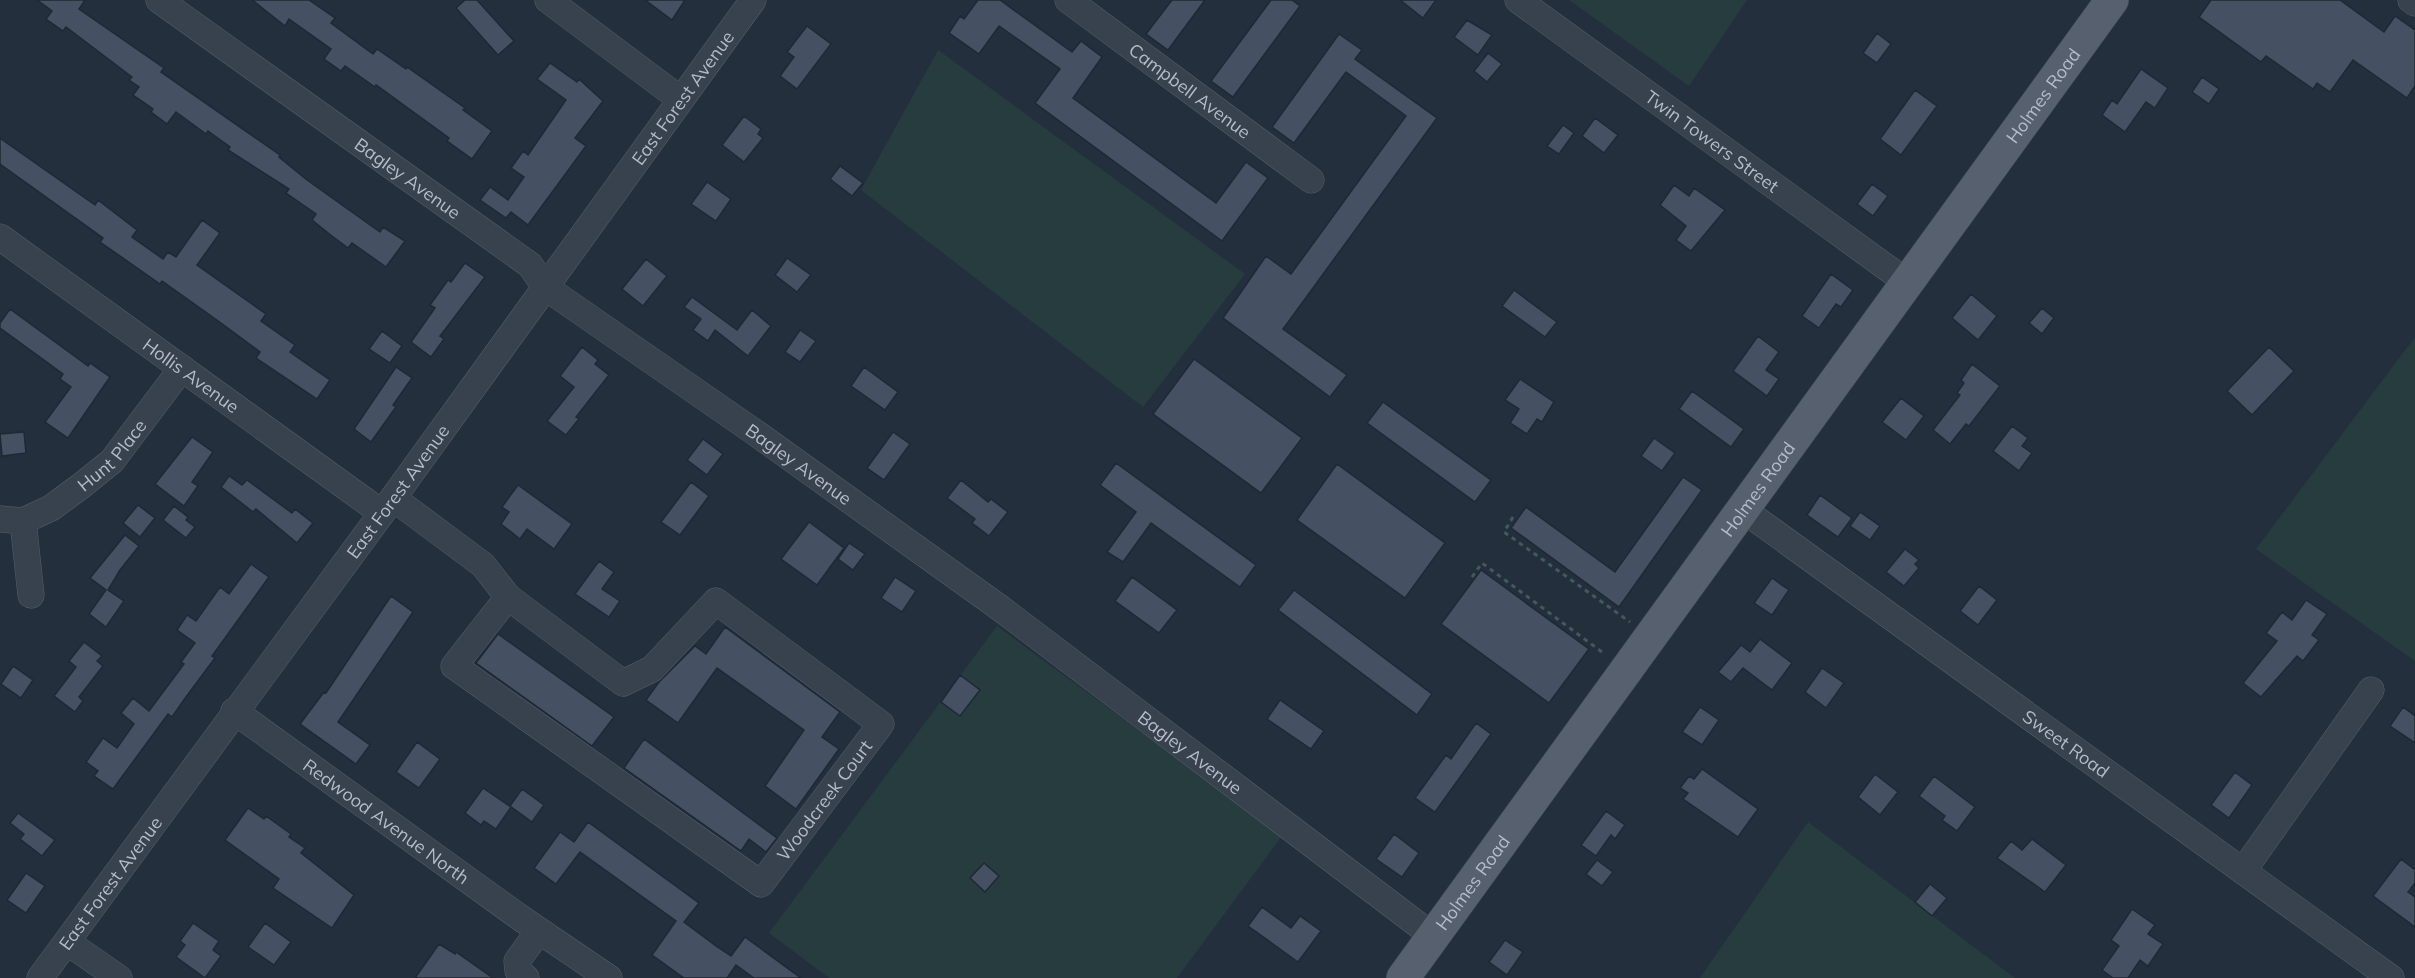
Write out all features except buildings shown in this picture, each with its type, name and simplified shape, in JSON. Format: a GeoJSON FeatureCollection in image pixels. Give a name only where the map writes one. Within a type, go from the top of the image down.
{"type":"FeatureCollection","features":[{"type":"Feature","properties":{"kind":"main road","name":"Holmes Road"},"geometry":{"type":"LineString","coordinates":[[1403,978],[2112,0]]}},
{"type":"Feature","properties":{"kind":"street","name":"Bagley Avenue"},"geometry":{"type":"LineString","coordinates":[[159,0],[530,266],[545,287],[753,431],[1000,608],[1433,936]]}},
{"type":"Feature","properties":{"kind":"street"},"geometry":{"type":"LineString","coordinates":[[548,0],[680,99]]}},
{"type":"Feature","properties":{"kind":"street","name":"East Forest Avenue"},"geometry":{"type":"LineString","coordinates":[[40,978],[234,711],[388,505],[753,0]]}},
{"type":"Feature","properties":{"kind":"street","name":"Campbell Avenue"},"geometry":{"type":"LineString","coordinates":[[1068,0],[1311,180]]}},
{"type":"Feature","properties":{"kind":"street","name":"Twin Towers Street"},"geometry":{"type":"LineString","coordinates":[[1518,0],[1908,283]]}},
{"type":"Feature","properties":{"kind":"street"},"geometry":{"type":"LineString","coordinates":[[2411,0],[2415,3]]}},
{"type":"Feature","properties":{"kind":"street","name":"Hollis Avenue"},"geometry":{"type":"LineString","coordinates":[[0,237],[182,368],[388,505]]}},
{"type":"Feature","properties":{"kind":"street","name":"Hunt Place"},"geometry":{"type":"LineString","coordinates":[[31,596],[12,520],[51,508],[112,461],[182,368]]}},
{"type":"Feature","properties":{"kind":"street","name":"Woodcreek Court"},"geometry":{"type":"LineString","coordinates":[[388,505],[483,566],[508,597],[623,683],[652,669],[716,601],[881,724],[761,884],[454,666],[508,597]]}},
{"type":"Feature","properties":{"kind":"street","name":"Sweet Road"},"geometry":{"type":"LineString","coordinates":[[1742,509],[2391,978]]}},
{"type":"Feature","properties":{"kind":"street"},"geometry":{"type":"LineString","coordinates":[[2243,871],[2371,690]]}},
{"type":"Feature","properties":{"kind":"street","name":"Redwood Avenue North"},"geometry":{"type":"LineString","coordinates":[[234,711],[539,931],[609,978]]}},
{"type":"Feature","properties":{"kind":"street"},"geometry":{"type":"LineString","coordinates":[[526,978],[518,972],[517,961],[539,931]]}},
{"type":"Feature","properties":{"kind":"street"},"geometry":{"type":"LineString","coordinates":[[67,942],[119,978]]}},
{"type":"Feature","properties":{"kind":"path"},"geometry":{"type":"LineString","coordinates":[[1514,517],[1504,532],[1634,624]]}},
{"type":"Feature","properties":{"kind":"path"},"geometry":{"type":"LineString","coordinates":[[1472,577],[1482,563],[1602,652]]}},
{"type":"Feature","properties":{"kind":"green space"},"geometry":{"type":"Polygon","coordinates":[[[1569,0],[1747,0],[1689,86],[1569,0]]]}},
{"type":"Feature","properties":{"kind":"green space"},"geometry":{"type":"Polygon","coordinates":[[[938,50],[1245,274],[1143,407],[861,190],[938,50]]]}},
{"type":"Feature","properties":{"kind":"green space"},"geometry":{"type":"Polygon","coordinates":[[[2415,337],[2415,661],[2256,549],[2415,337]]]}},
{"type":"Feature","properties":{"kind":"green space"},"geometry":{"type":"Polygon","coordinates":[[[997,626],[1282,836],[1177,978],[829,978],[769,933],[997,626]]]}},
{"type":"Feature","properties":{"kind":"green space"},"geometry":{"type":"Polygon","coordinates":[[[1808,822],[2015,978],[1700,978],[1808,822]]]}}]}
